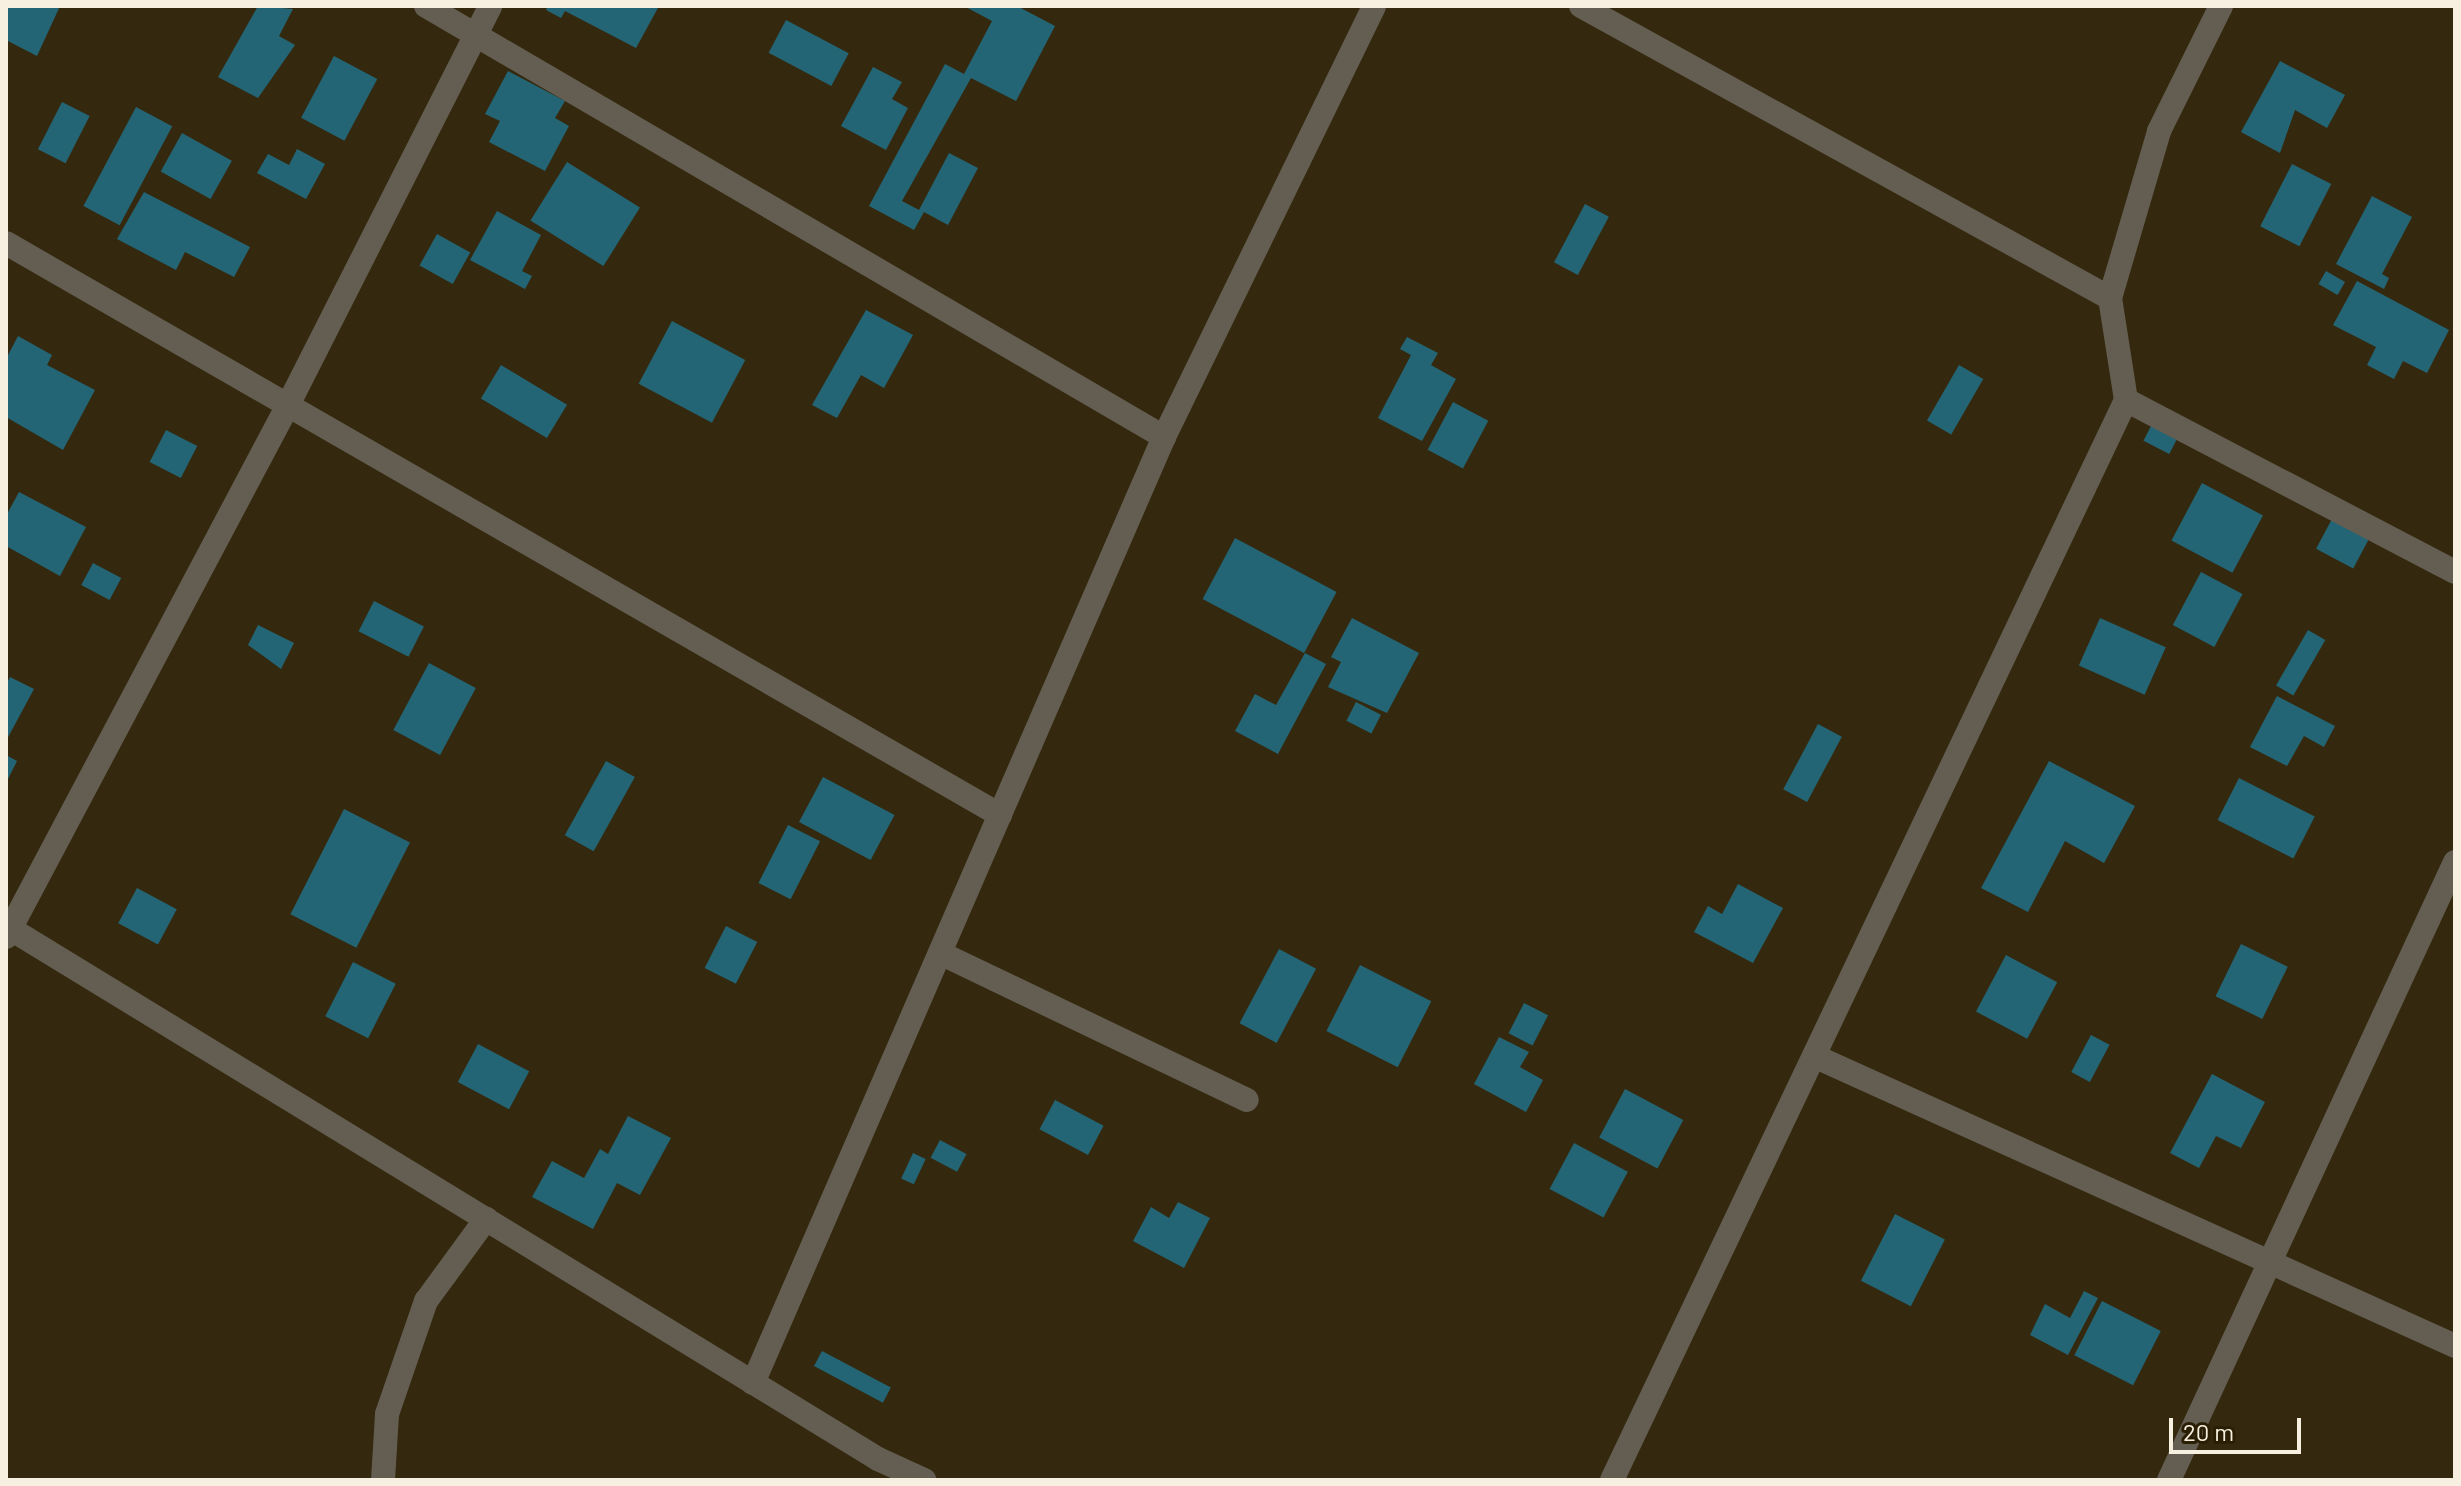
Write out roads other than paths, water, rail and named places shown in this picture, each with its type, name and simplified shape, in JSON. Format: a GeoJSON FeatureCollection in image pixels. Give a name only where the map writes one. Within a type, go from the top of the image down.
{"type":"FeatureCollection","features":[{"type":"Feature","properties":{"kind":"street"},"geometry":{"type":"LineString","coordinates":[[426,6],[1164,437]]}},
{"type":"Feature","properties":{"kind":"street"},"geometry":{"type":"LineString","coordinates":[[490,6],[288,405],[7,931],[753,1383],[874,1470],[924,1480]]}},
{"type":"Feature","properties":{"kind":"street"},"geometry":{"type":"LineString","coordinates":[[753,1383],[1164,437],[1374,6]]}},
{"type":"Feature","properties":{"kind":"street"},"geometry":{"type":"LineString","coordinates":[[1581,6],[2110,298]]}},
{"type":"Feature","properties":{"kind":"street"},"geometry":{"type":"LineString","coordinates":[[1612,1480],[2126,400],[2110,298],[2159,131],[2221,6]]}},
{"type":"Feature","properties":{"kind":"street"},"geometry":{"type":"LineString","coordinates":[[6,243],[1000,815]]}},
{"type":"Feature","properties":{"kind":"street"},"geometry":{"type":"LineString","coordinates":[[2126,400],[2455,572]]}},
{"type":"Feature","properties":{"kind":"street"},"geometry":{"type":"LineString","coordinates":[[2169,1480],[2455,862]]}},
{"type":"Feature","properties":{"kind":"street"},"geometry":{"type":"LineString","coordinates":[[940,953],[1247,1100]]}},
{"type":"Feature","properties":{"kind":"street"},"geometry":{"type":"LineString","coordinates":[[1814,1056],[2455,1346]]}},
{"type":"Feature","properties":{"kind":"street"},"geometry":{"type":"LineString","coordinates":[[383,1480],[387,1414],[426,1301],[486,1219]]}}]}
